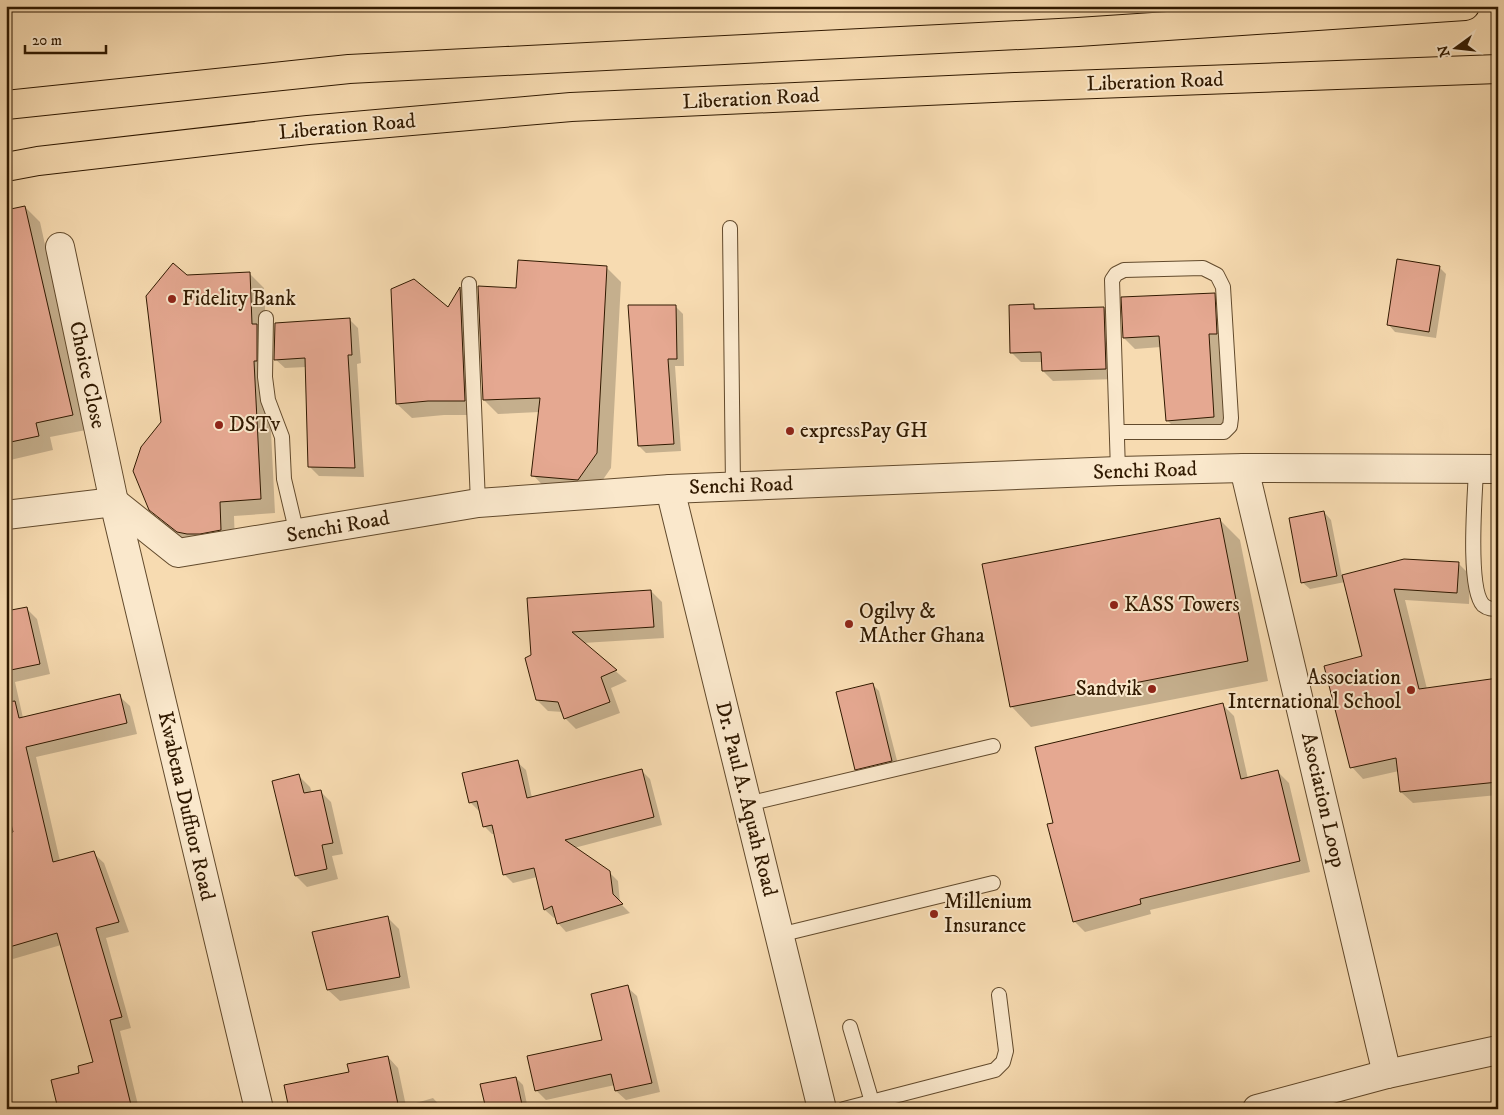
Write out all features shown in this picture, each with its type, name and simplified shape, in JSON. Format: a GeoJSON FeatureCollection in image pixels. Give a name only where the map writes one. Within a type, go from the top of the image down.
{"type":"FeatureCollection","features":[{"type":"Feature","properties":{"kind":"highway"},"geometry":{"type":"LineString","coordinates":[[6,105],[349,69],[1078,32],[1465,6]]}},
{"type":"Feature","properties":{"kind":"highway","name":"Liberation Road"},"geometry":{"type":"LineString","coordinates":[[6,167],[38,161],[308,130],[571,107],[1005,88],[1498,70]]}},
{"type":"Feature","properties":{"kind":"street","name":"Choice Close"},"geometry":{"type":"LineString","coordinates":[[60,247],[114,502]]}},
{"type":"Feature","properties":{"kind":"street","name":"Senchi Road"},"geometry":{"type":"LineString","coordinates":[[114,502],[178,553],[478,502],[670,488],[1244,468],[1487,469]]}},
{"type":"Feature","properties":{"kind":"street","name":"Asociation Loop"},"geometry":{"type":"LineString","coordinates":[[1244,468],[1388,1074]]}},
{"type":"Feature","properties":{"kind":"street","name":"Dr. Paul A. Aquah Road"},"geometry":{"type":"LineString","coordinates":[[670,488],[822,1109]]}},
{"type":"Feature","properties":{"kind":"street"},"geometry":{"type":"LineString","coordinates":[[6,515],[114,502]]}},
{"type":"Feature","properties":{"kind":"street","name":"Kwabena Duffuor Road"},"geometry":{"type":"LineString","coordinates":[[114,502],[259,1109]]}},
{"type":"Feature","properties":{"kind":"street"},"geometry":{"type":"LineString","coordinates":[[1257,1109],[1388,1074],[1498,1050]]}},
{"type":"Feature","properties":{"kind":"lane"},"geometry":{"type":"LineString","coordinates":[[730,228],[733,486]]}},
{"type":"Feature","properties":{"kind":"lane"},"geometry":{"type":"LineString","coordinates":[[1117,432],[1224,432],[1230,426],[1223,288],[1216,275],[1203,268],[1124,270],[1116,274],[1112,280],[1118,471]]}},
{"type":"Feature","properties":{"kind":"lane"},"geometry":{"type":"LineString","coordinates":[[469,284],[478,502]]}},
{"type":"Feature","properties":{"kind":"lane"},"geometry":{"type":"LineString","coordinates":[[266,318],[264,378],[268,400],[282,437],[284,479],[297,534]]}},
{"type":"Feature","properties":{"kind":"lane"},"geometry":{"type":"LineString","coordinates":[[1487,469],[1472,527],[1476,584],[1478,595],[1484,605],[1490,609],[1498,609]]}},
{"type":"Feature","properties":{"kind":"lane"},"geometry":{"type":"LineString","coordinates":[[748,804],[993,746]]}},
{"type":"Feature","properties":{"kind":"lane"},"geometry":{"type":"LineString","coordinates":[[779,935],[993,883]]}},
{"type":"Feature","properties":{"kind":"lane"},"geometry":{"type":"LineString","coordinates":[[844,1109],[996,1070],[1003,1062],[1006,1051],[999,995]]}},
{"type":"Feature","properties":{"kind":"lane"},"geometry":{"type":"LineString","coordinates":[[850,1027],[872,1102]]}},
{"type":"Feature","properties":{"kind":"building"},"geometry":{"type":"Polygon","coordinates":[[[25,206],[73,415],[36,423],[39,436],[6,443],[6,210],[25,206]]]}},
{"type":"Feature","properties":{"kind":"building"},"geometry":{"type":"Polygon","coordinates":[[[1397,259],[1440,266],[1429,332],[1387,325],[1397,259]]]}},
{"type":"Feature","properties":{"kind":"building"},"geometry":{"type":"Polygon","coordinates":[[[518,260],[607,266],[597,453],[578,480],[531,476],[540,398],[483,400],[478,286],[516,288],[518,260]]]}},
{"type":"Feature","properties":{"kind":"building"},"geometry":{"type":"Polygon","coordinates":[[[173,263],[187,275],[250,272],[252,324],[257,324],[257,361],[254,361],[261,499],[220,502],[221,530],[200,534],[177,532],[149,510],[133,471],[141,447],[161,422],[146,296],[173,263]]]}},
{"type":"Feature","properties":{"kind":"building"},"geometry":{"type":"Polygon","coordinates":[[[414,279],[448,307],[460,287],[465,401],[428,401],[396,404],[391,289],[414,279]]]}},
{"type":"Feature","properties":{"kind":"building"},"geometry":{"type":"Polygon","coordinates":[[[1215,293],[1217,334],[1209,334],[1214,417],[1166,421],[1159,336],[1123,338],[1121,297],[1215,293]]]}},
{"type":"Feature","properties":{"kind":"building"},"geometry":{"type":"Polygon","coordinates":[[[1034,304],[1034,309],[1104,307],[1106,369],[1042,371],[1041,352],[1010,353],[1009,305],[1034,304]]]}},
{"type":"Feature","properties":{"kind":"building"},"geometry":{"type":"Polygon","coordinates":[[[628,305],[676,305],[677,359],[668,359],[674,444],[638,446],[628,305]]]}},
{"type":"Feature","properties":{"kind":"building"},"geometry":{"type":"Polygon","coordinates":[[[350,318],[352,355],[348,355],[355,468],[308,467],[305,358],[274,360],[275,323],[350,318]]]}},
{"type":"Feature","properties":{"kind":"building"},"geometry":{"type":"Polygon","coordinates":[[[1324,511],[1337,576],[1301,583],[1289,518],[1324,511]]]}},
{"type":"Feature","properties":{"kind":"building","name":"KASS Towers"},"geometry":{"type":"Polygon","coordinates":[[[1220,518],[1248,661],[1010,707],[982,564],[1220,518]]]}},
{"type":"Feature","properties":{"kind":"building"},"geometry":{"type":"Polygon","coordinates":[[[1404,559],[1459,562],[1457,593],[1394,589],[1419,689],[1498,678],[1498,782],[1400,792],[1396,758],[1350,768],[1324,666],[1362,656],[1342,575],[1404,559]]]}},
{"type":"Feature","properties":{"kind":"building"},"geometry":{"type":"Polygon","coordinates":[[[651,590],[654,627],[572,632],[617,670],[601,677],[610,702],[564,719],[558,702],[536,700],[525,658],[531,655],[527,598],[651,590]]]}},
{"type":"Feature","properties":{"kind":"building"},"geometry":{"type":"Polygon","coordinates":[[[27,607],[40,664],[6,671],[6,611],[27,607]]]}},
{"type":"Feature","properties":{"kind":"building"},"geometry":{"type":"Polygon","coordinates":[[[873,683],[892,761],[855,770],[836,692],[873,683]]]}},
{"type":"Feature","properties":{"kind":"building"},"geometry":{"type":"Polygon","coordinates":[[[120,694],[127,723],[26,747],[53,862],[94,851],[119,922],[96,928],[122,1017],[110,1020],[132,1109],[58,1109],[51,1080],[79,1073],[78,1066],[93,1062],[57,933],[6,948],[6,834],[13,832],[6,804],[6,702],[15,701],[19,718],[120,694]]]}},
{"type":"Feature","properties":{"kind":"building"},"geometry":{"type":"Polygon","coordinates":[[[1223,703],[1241,779],[1278,770],[1300,861],[1140,899],[1141,904],[1073,922],[1047,824],[1053,823],[1035,747],[1223,703]]]}},
{"type":"Feature","properties":{"kind":"building"},"geometry":{"type":"Polygon","coordinates":[[[518,760],[527,798],[642,769],[654,817],[565,840],[610,871],[613,894],[623,904],[557,924],[552,906],[544,910],[534,868],[503,875],[492,825],[483,827],[477,801],[469,803],[462,773],[518,760]]]}},
{"type":"Feature","properties":{"kind":"building"},"geometry":{"type":"Polygon","coordinates":[[[299,774],[304,793],[321,790],[333,843],[322,845],[327,869],[295,876],[272,781],[299,774]]]}},
{"type":"Feature","properties":{"kind":"building"},"geometry":{"type":"Polygon","coordinates":[[[388,916],[400,977],[327,990],[312,932],[388,916]]]}},
{"type":"Feature","properties":{"kind":"building"},"geometry":{"type":"Polygon","coordinates":[[[628,985],[652,1083],[615,1091],[611,1074],[535,1091],[527,1056],[602,1040],[591,994],[628,985]]]}},
{"type":"Feature","properties":{"kind":"building"},"geometry":{"type":"Polygon","coordinates":[[[388,1056],[399,1109],[289,1109],[284,1085],[349,1072],[347,1064],[388,1056]]]}},
{"type":"Feature","properties":{"kind":"building"},"geometry":{"type":"Polygon","coordinates":[[[516,1077],[523,1109],[486,1109],[480,1084],[516,1077]]]}},
{"type":"Feature","properties":{"kind":"place","name":"Fidelity Bank"},"geometry":{"type":"Point","coordinates":[172,299]}},
{"type":"Feature","properties":{"kind":"place","name":"DSTv"},"geometry":{"type":"Point","coordinates":[219,425]}},
{"type":"Feature","properties":{"kind":"place","name":"expressPay GH"},"geometry":{"type":"Point","coordinates":[790,431]}},
{"type":"Feature","properties":{"kind":"place","name":"KASS Towers"},"geometry":{"type":"Point","coordinates":[1114,605]}},
{"type":"Feature","properties":{"kind":"place","name":"Ogilvy & MAther Ghana"},"geometry":{"type":"Point","coordinates":[849,624]}},
{"type":"Feature","properties":{"kind":"place","name":"Sandvik"},"geometry":{"type":"Point","coordinates":[1152,689]}},
{"type":"Feature","properties":{"kind":"place","name":"Association International School"},"geometry":{"type":"Point","coordinates":[1411,690]}},
{"type":"Feature","properties":{"kind":"place","name":"Millenium Insurance"},"geometry":{"type":"Point","coordinates":[934,914]}}]}
